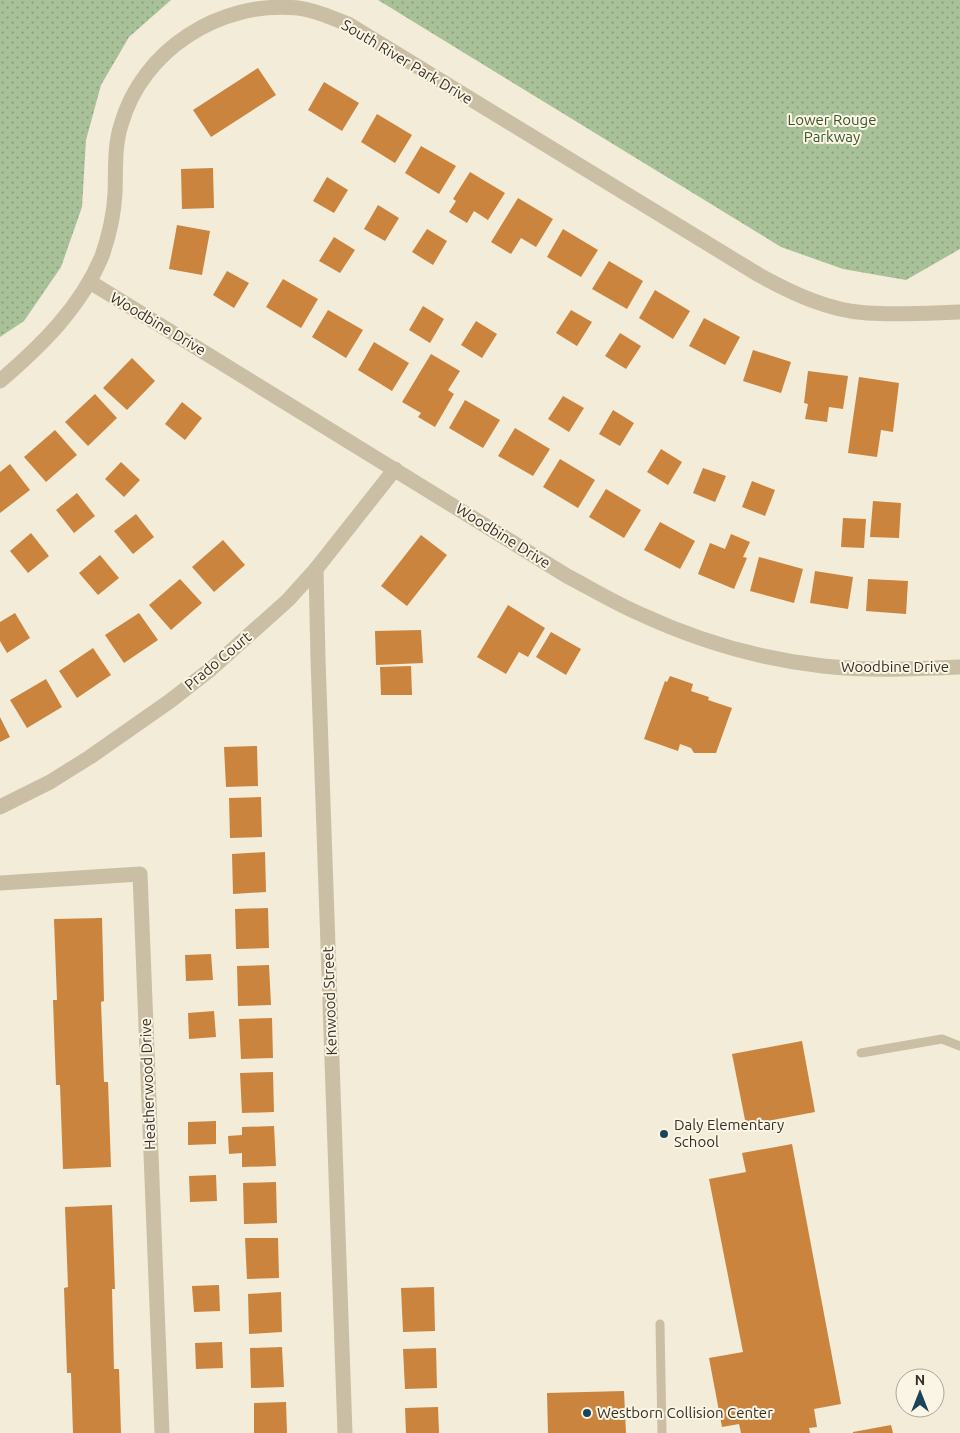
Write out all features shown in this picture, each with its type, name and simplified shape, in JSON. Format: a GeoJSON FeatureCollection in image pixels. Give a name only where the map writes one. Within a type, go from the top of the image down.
{"type":"FeatureCollection","features":[{"type":"Feature","properties":{"kind":"street","name":"South River Park Drive"},"geometry":{"type":"LineString","coordinates":[[0,381],[27,358],[68,314],[90,282],[102,254],[111,224],[115,193],[115,152],[120,125],[130,100],[143,77],[170,47],[208,22],[246,9],[279,6],[318,12],[348,24],[750,270],[790,292],[831,306],[866,313],[960,312]]}},
{"type":"Feature","properties":{"kind":"street","name":"Woodbine Drive"},"geometry":{"type":"LineString","coordinates":[[90,282],[567,576],[638,613],[697,637],[759,655],[823,666],[888,670],[960,667]]}},
{"type":"Feature","properties":{"kind":"street","name":"Prado Court"},"geometry":{"type":"LineString","coordinates":[[0,807],[50,782],[90,757],[170,701],[211,669],[288,600],[316,569],[395,469]]}},
{"type":"Feature","properties":{"kind":"street","name":"Kenwood Street"},"geometry":{"type":"LineString","coordinates":[[316,569],[345,1433]]}},
{"type":"Feature","properties":{"kind":"street","name":"Heatherwood Drive"},"geometry":{"type":"LineString","coordinates":[[0,883],[140,874],[162,1433]]}},
{"type":"Feature","properties":{"kind":"lane"},"geometry":{"type":"LineString","coordinates":[[861,1053],[942,1038],[960,1046]]}},
{"type":"Feature","properties":{"kind":"lane"},"geometry":{"type":"LineString","coordinates":[[660,1324],[662,1433]]}},
{"type":"Feature","properties":{"kind":"green space"},"geometry":{"type":"Polygon","coordinates":[[[0,0],[171,0],[129,37],[101,85],[86,140],[82,207],[61,267],[24,321],[0,337],[0,0]]]}},
{"type":"Feature","properties":{"kind":"green space","name":"Lower Rouge Parkway"},"geometry":{"type":"Polygon","coordinates":[[[378,0],[960,0],[960,249],[906,280],[843,269],[781,247],[378,0]]]}},
{"type":"Feature","properties":{"kind":"building"},"geometry":{"type":"Polygon","coordinates":[[[258,68],[276,95],[211,137],[193,110],[258,68]]]}},
{"type":"Feature","properties":{"kind":"building"},"geometry":{"type":"Polygon","coordinates":[[[324,82],[359,103],[342,131],[308,110],[324,82]]]}},
{"type":"Feature","properties":{"kind":"building"},"geometry":{"type":"Polygon","coordinates":[[[377,114],[412,135],[395,163],[361,142],[377,114]]]}},
{"type":"Feature","properties":{"kind":"building"},"geometry":{"type":"Polygon","coordinates":[[[421,146],[456,166],[439,194],[405,173],[421,146]]]}},
{"type":"Feature","properties":{"kind":"building"},"geometry":{"type":"Polygon","coordinates":[[[213,168],[214,208],[182,209],[181,169],[213,168]]]}},
{"type":"Feature","properties":{"kind":"building"},"geometry":{"type":"Polygon","coordinates":[[[470,172],[505,193],[488,220],[474,211],[467,223],[449,212],[456,201],[453,199],[470,172]]]}},
{"type":"Feature","properties":{"kind":"building"},"geometry":{"type":"Polygon","coordinates":[[[327,177],[348,190],[334,213],[313,201],[327,177]]]}},
{"type":"Feature","properties":{"kind":"building"},"geometry":{"type":"Polygon","coordinates":[[[518,198],[553,219],[536,247],[521,238],[511,254],[491,242],[518,198]]]}},
{"type":"Feature","properties":{"kind":"building"},"geometry":{"type":"Polygon","coordinates":[[[378,205],[399,218],[385,241],[364,229],[378,205]]]}},
{"type":"Feature","properties":{"kind":"building"},"geometry":{"type":"Polygon","coordinates":[[[177,225],[210,231],[202,275],[169,269],[177,225]]]}},
{"type":"Feature","properties":{"kind":"building"},"geometry":{"type":"Polygon","coordinates":[[[427,229],[447,241],[433,265],[412,252],[427,229]]]}},
{"type":"Feature","properties":{"kind":"building"},"geometry":{"type":"Polygon","coordinates":[[[563,229],[598,250],[581,277],[547,257],[563,229]]]}},
{"type":"Feature","properties":{"kind":"building"},"geometry":{"type":"Polygon","coordinates":[[[334,237],[355,250],[340,273],[319,261],[334,237]]]}},
{"type":"Feature","properties":{"kind":"building"},"geometry":{"type":"Polygon","coordinates":[[[609,261],[643,281],[627,309],[592,289],[609,261]]]}},
{"type":"Feature","properties":{"kind":"building"},"geometry":{"type":"Polygon","coordinates":[[[227,271],[249,283],[234,308],[213,295],[227,271]]]}},
{"type":"Feature","properties":{"kind":"building"},"geometry":{"type":"Polygon","coordinates":[[[283,279],[318,299],[301,328],[266,307],[283,279]]]}},
{"type":"Feature","properties":{"kind":"building"},"geometry":{"type":"Polygon","coordinates":[[[655,290],[690,311],[673,339],[639,318],[655,290]]]}},
{"type":"Feature","properties":{"kind":"building"},"geometry":{"type":"Polygon","coordinates":[[[423,306],[444,319],[430,343],[409,330],[423,306]]]}},
{"type":"Feature","properties":{"kind":"building"},"geometry":{"type":"Polygon","coordinates":[[[328,310],[363,330],[346,358],[312,337],[328,310]]]}},
{"type":"Feature","properties":{"kind":"building"},"geometry":{"type":"Polygon","coordinates":[[[571,310],[592,322],[577,346],[556,333],[571,310]]]}},
{"type":"Feature","properties":{"kind":"building"},"geometry":{"type":"Polygon","coordinates":[[[704,318],[740,337],[725,365],[689,346],[704,318]]]}},
{"type":"Feature","properties":{"kind":"building"},"geometry":{"type":"Polygon","coordinates":[[[476,321],[497,334],[482,358],[461,345],[476,321]]]}},
{"type":"Feature","properties":{"kind":"building"},"geometry":{"type":"Polygon","coordinates":[[[620,333],[641,346],[626,369],[605,356],[620,333]]]}},
{"type":"Feature","properties":{"kind":"building"},"geometry":{"type":"Polygon","coordinates":[[[374,342],[409,363],[392,391],[358,370],[374,342]]]}},
{"type":"Feature","properties":{"kind":"building"},"geometry":{"type":"Polygon","coordinates":[[[753,350],[791,362],[781,393],[743,381],[753,350]]]}},
{"type":"Feature","properties":{"kind":"building"},"geometry":{"type":"Polygon","coordinates":[[[431,354],[460,371],[448,390],[454,394],[435,427],[418,417],[421,413],[402,402],[431,354]]]}},
{"type":"Feature","properties":{"kind":"building"},"geometry":{"type":"Polygon","coordinates":[[[132,358],[155,381],[127,410],[103,388],[132,358]]]}},
{"type":"Feature","properties":{"kind":"building"},"geometry":{"type":"Polygon","coordinates":[[[808,371],[848,376],[843,409],[829,407],[827,422],[805,419],[808,404],[804,403],[808,371]]]}},
{"type":"Feature","properties":{"kind":"building"},"geometry":{"type":"Polygon","coordinates":[[[859,377],[899,383],[893,432],[881,430],[877,457],[848,453],[859,377]]]}},
{"type":"Feature","properties":{"kind":"building"},"geometry":{"type":"Polygon","coordinates":[[[95,394],[117,418],[88,446],[65,422],[95,394]]]}},
{"type":"Feature","properties":{"kind":"building"},"geometry":{"type":"Polygon","coordinates":[[[563,396],[584,408],[569,432],[548,419],[563,396]]]}},
{"type":"Feature","properties":{"kind":"building"},"geometry":{"type":"Polygon","coordinates":[[[465,400],[500,420],[483,448],[449,428],[465,400]]]}},
{"type":"Feature","properties":{"kind":"building"},"geometry":{"type":"Polygon","coordinates":[[[182,402],[202,418],[185,440],[165,424],[182,402]]]}},
{"type":"Feature","properties":{"kind":"building"},"geometry":{"type":"Polygon","coordinates":[[[613,410],[634,423],[620,446],[599,434],[613,410]]]}},
{"type":"Feature","properties":{"kind":"building"},"geometry":{"type":"Polygon","coordinates":[[[515,428],[550,449],[533,476],[498,456],[515,428]]]}},
{"type":"Feature","properties":{"kind":"building"},"geometry":{"type":"Polygon","coordinates":[[[55,430],[77,455],[46,482],[24,457],[55,430]]]}},
{"type":"Feature","properties":{"kind":"building"},"geometry":{"type":"Polygon","coordinates":[[[661,449],[682,462],[668,485],[647,472],[661,449]]]}},
{"type":"Feature","properties":{"kind":"building"},"geometry":{"type":"Polygon","coordinates":[[[560,459],[595,480],[578,508],[543,487],[560,459]]]}},
{"type":"Feature","properties":{"kind":"building"},"geometry":{"type":"Polygon","coordinates":[[[121,462],[140,480],[124,497],[105,479],[121,462]]]}},
{"type":"Feature","properties":{"kind":"building"},"geometry":{"type":"Polygon","coordinates":[[[10,464],[30,490],[0,513],[0,472],[10,464]]]}},
{"type":"Feature","properties":{"kind":"building"},"geometry":{"type":"Polygon","coordinates":[[[703,468],[726,476],[715,502],[693,493],[703,468]]]}},
{"type":"Feature","properties":{"kind":"building"},"geometry":{"type":"Polygon","coordinates":[[[752,481],[775,490],[765,516],[742,507],[752,481]]]}},
{"type":"Feature","properties":{"kind":"building"},"geometry":{"type":"Polygon","coordinates":[[[606,489],[641,510],[624,538],[589,517],[606,489]]]}},
{"type":"Feature","properties":{"kind":"building"},"geometry":{"type":"Polygon","coordinates":[[[77,493],[95,516],[74,533],[56,510],[77,493]]]}},
{"type":"Feature","properties":{"kind":"building"},"geometry":{"type":"Polygon","coordinates":[[[873,501],[901,503],[899,538],[870,537],[873,501]]]}},
{"type":"Feature","properties":{"kind":"building"},"geometry":{"type":"Polygon","coordinates":[[[136,514],[154,537],[133,554],[114,531],[136,514]]]}},
{"type":"Feature","properties":{"kind":"building"},"geometry":{"type":"Polygon","coordinates":[[[843,518],[866,519],[864,548],[841,547],[843,518]]]}},
{"type":"Feature","properties":{"kind":"building"},"geometry":{"type":"Polygon","coordinates":[[[660,522],[695,541],[680,569],[644,550],[660,522]]]}},
{"type":"Feature","properties":{"kind":"building"},"geometry":{"type":"Polygon","coordinates":[[[31,533],[49,556],[28,573],[10,551],[31,533]]]}},
{"type":"Feature","properties":{"kind":"building"},"geometry":{"type":"Polygon","coordinates":[[[731,534],[750,542],[743,557],[747,558],[734,589],[698,574],[710,543],[725,549],[731,534]]]}},
{"type":"Feature","properties":{"kind":"building"},"geometry":{"type":"Polygon","coordinates":[[[421,535],[447,555],[407,606],[381,586],[421,535]]]}},
{"type":"Feature","properties":{"kind":"building"},"geometry":{"type":"Polygon","coordinates":[[[223,540],[245,565],[214,592],[192,567],[223,540]]]}},
{"type":"Feature","properties":{"kind":"building"},"geometry":{"type":"Polygon","coordinates":[[[100,555],[119,578],[98,595],[79,573],[100,555]]]}},
{"type":"Feature","properties":{"kind":"building"},"geometry":{"type":"Polygon","coordinates":[[[759,557],[803,569],[794,603],[750,591],[759,557]]]}},
{"type":"Feature","properties":{"kind":"building"},"geometry":{"type":"Polygon","coordinates":[[[815,571],[853,577],[848,609],[810,603],[815,571]]]}},
{"type":"Feature","properties":{"kind":"building"},"geometry":{"type":"Polygon","coordinates":[[[180,579],[202,603],[171,630],[149,605],[180,579]]]}},
{"type":"Feature","properties":{"kind":"building"},"geometry":{"type":"Polygon","coordinates":[[[868,579],[908,581],[906,614],[866,611],[868,579]]]}},
{"type":"Feature","properties":{"kind":"building"},"geometry":{"type":"Polygon","coordinates":[[[508,605],[545,628],[528,657],[519,652],[506,674],[477,657],[508,605]]]}},
{"type":"Feature","properties":{"kind":"building"},"geometry":{"type":"Polygon","coordinates":[[[15,613],[30,638],[7,653],[0,641],[0,622],[15,613]]]}},
{"type":"Feature","properties":{"kind":"building"},"geometry":{"type":"Polygon","coordinates":[[[139,613],[158,640],[124,663],[105,635],[139,613]]]}},
{"type":"Feature","properties":{"kind":"building"},"geometry":{"type":"Polygon","coordinates":[[[421,630],[423,663],[376,665],[375,631],[421,630]]]}},
{"type":"Feature","properties":{"kind":"building"},"geometry":{"type":"Polygon","coordinates":[[[551,632],[581,649],[566,675],[536,657],[551,632]]]}},
{"type":"Feature","properties":{"kind":"building"},"geometry":{"type":"Polygon","coordinates":[[[93,648],[111,675],[77,698],[59,671],[93,648]]]}},
{"type":"Feature","properties":{"kind":"building"},"geometry":{"type":"Polygon","coordinates":[[[411,666],[412,695],[381,695],[380,667],[411,666]]]}},
{"type":"Feature","properties":{"kind":"building"},"geometry":{"type":"Polygon","coordinates":[[[670,676],[693,684],[691,691],[709,697],[708,700],[732,708],[716,753],[694,753],[691,748],[680,744],[678,751],[644,739],[665,681],[667,682],[670,676]]]}},
{"type":"Feature","properties":{"kind":"building"},"geometry":{"type":"Polygon","coordinates":[[[46,679],[62,707],[27,728],[10,700],[46,679]]]}},
{"type":"Feature","properties":{"kind":"building"},"geometry":{"type":"Polygon","coordinates":[[[0,717],[10,737],[0,742],[0,717]]]}},
{"type":"Feature","properties":{"kind":"building"},"geometry":{"type":"Polygon","coordinates":[[[257,746],[258,786],[226,787],[224,747],[257,746]]]}},
{"type":"Feature","properties":{"kind":"building"},"geometry":{"type":"Polygon","coordinates":[[[261,797],[262,837],[230,838],[229,798],[261,797]]]}},
{"type":"Feature","properties":{"kind":"building"},"geometry":{"type":"Polygon","coordinates":[[[265,852],[266,892],[233,894],[232,854],[265,852]]]}},
{"type":"Feature","properties":{"kind":"building"},"geometry":{"type":"Polygon","coordinates":[[[268,908],[269,948],[236,949],[235,909],[268,908]]]}},
{"type":"Feature","properties":{"kind":"building"},"geometry":{"type":"Polygon","coordinates":[[[102,918],[104,1001],[101,1002],[104,1082],[108,1082],[111,1167],[63,1169],[60,1085],[56,1085],[53,1000],[57,1000],[54,919],[102,918]]]}},
{"type":"Feature","properties":{"kind":"building"},"geometry":{"type":"Polygon","coordinates":[[[211,954],[213,980],[186,981],[185,955],[211,954]]]}},
{"type":"Feature","properties":{"kind":"building"},"geometry":{"type":"Polygon","coordinates":[[[269,965],[271,1005],[238,1006],[237,966],[269,965]]]}},
{"type":"Feature","properties":{"kind":"building"},"geometry":{"type":"Polygon","coordinates":[[[214,1011],[216,1037],[189,1039],[188,1013],[214,1011]]]}},
{"type":"Feature","properties":{"kind":"building"},"geometry":{"type":"Polygon","coordinates":[[[272,1018],[273,1058],[241,1059],[239,1019],[272,1018]]]}},
{"type":"Feature","properties":{"kind":"building"},"geometry":{"type":"Polygon","coordinates":[[[802,1041],[815,1112],[746,1125],[732,1054],[802,1041]]]}},
{"type":"Feature","properties":{"kind":"building"},"geometry":{"type":"Polygon","coordinates":[[[273,1072],[274,1112],[242,1113],[240,1073],[273,1072]]]}},
{"type":"Feature","properties":{"kind":"building"},"geometry":{"type":"Polygon","coordinates":[[[216,1121],[216,1144],[188,1145],[188,1122],[216,1121]]]}},
{"type":"Feature","properties":{"kind":"building"},"geometry":{"type":"Polygon","coordinates":[[[274,1126],[276,1166],[242,1167],[242,1153],[229,1154],[228,1136],[242,1135],[242,1127],[274,1126]]]}},
{"type":"Feature","properties":{"kind":"building"},"geometry":{"type":"Polygon","coordinates":[[[792,1144],[841,1404],[814,1409],[817,1427],[809,1428],[810,1433],[741,1433],[739,1424],[722,1427],[709,1358],[743,1352],[709,1179],[746,1172],[742,1153],[792,1144]]]}},
{"type":"Feature","properties":{"kind":"building"},"geometry":{"type":"Polygon","coordinates":[[[216,1175],[217,1201],[190,1202],[189,1176],[216,1175]]]}},
{"type":"Feature","properties":{"kind":"building"},"geometry":{"type":"Polygon","coordinates":[[[276,1182],[277,1223],[244,1224],[243,1183],[276,1182]]]}},
{"type":"Feature","properties":{"kind":"building"},"geometry":{"type":"Polygon","coordinates":[[[112,1205],[115,1289],[112,1289],[114,1369],[119,1369],[121,1433],[73,1433],[71,1373],[67,1373],[64,1288],[68,1287],[65,1207],[112,1205]]]}},
{"type":"Feature","properties":{"kind":"building"},"geometry":{"type":"Polygon","coordinates":[[[245,1238],[278,1238],[279,1278],[247,1279],[245,1238]]]}},
{"type":"Feature","properties":{"kind":"building"},"geometry":{"type":"Polygon","coordinates":[[[219,1285],[220,1311],[194,1312],[192,1286],[219,1285]]]}},
{"type":"Feature","properties":{"kind":"building"},"geometry":{"type":"Polygon","coordinates":[[[434,1287],[435,1331],[403,1332],[401,1288],[434,1287]]]}},
{"type":"Feature","properties":{"kind":"building"},"geometry":{"type":"Polygon","coordinates":[[[281,1292],[282,1332],[249,1334],[248,1294],[281,1292]]]}},
{"type":"Feature","properties":{"kind":"building"},"geometry":{"type":"Polygon","coordinates":[[[222,1342],[223,1368],[196,1369],[195,1343],[222,1342]]]}},
{"type":"Feature","properties":{"kind":"building"},"geometry":{"type":"Polygon","coordinates":[[[282,1347],[284,1387],[251,1388],[250,1348],[282,1347]]]}},
{"type":"Feature","properties":{"kind":"building"},"geometry":{"type":"Polygon","coordinates":[[[436,1348],[437,1388],[405,1389],[403,1349],[436,1348]]]}},
{"type":"Feature","properties":{"kind":"building","name":"Westborn Collision Center"},"geometry":{"type":"Polygon","coordinates":[[[624,1391],[626,1433],[548,1433],[547,1393],[624,1391]]]}},
{"type":"Feature","properties":{"kind":"building"},"geometry":{"type":"Polygon","coordinates":[[[286,1402],[287,1433],[254,1433],[254,1403],[286,1402]]]}},
{"type":"Feature","properties":{"kind":"building"},"geometry":{"type":"Polygon","coordinates":[[[438,1407],[439,1433],[406,1433],[405,1408],[438,1407]]]}},
{"type":"Feature","properties":{"kind":"building"},"geometry":{"type":"Polygon","coordinates":[[[891,1425],[893,1433],[853,1433],[853,1432],[891,1425]]]}},
{"type":"Feature","properties":{"kind":"place","name":"Daly Elementary School"},"geometry":{"type":"Point","coordinates":[664,1134]}},
{"type":"Feature","properties":{"kind":"place","name":"Westborn Collision Center"},"geometry":{"type":"Point","coordinates":[587,1413]}}]}
